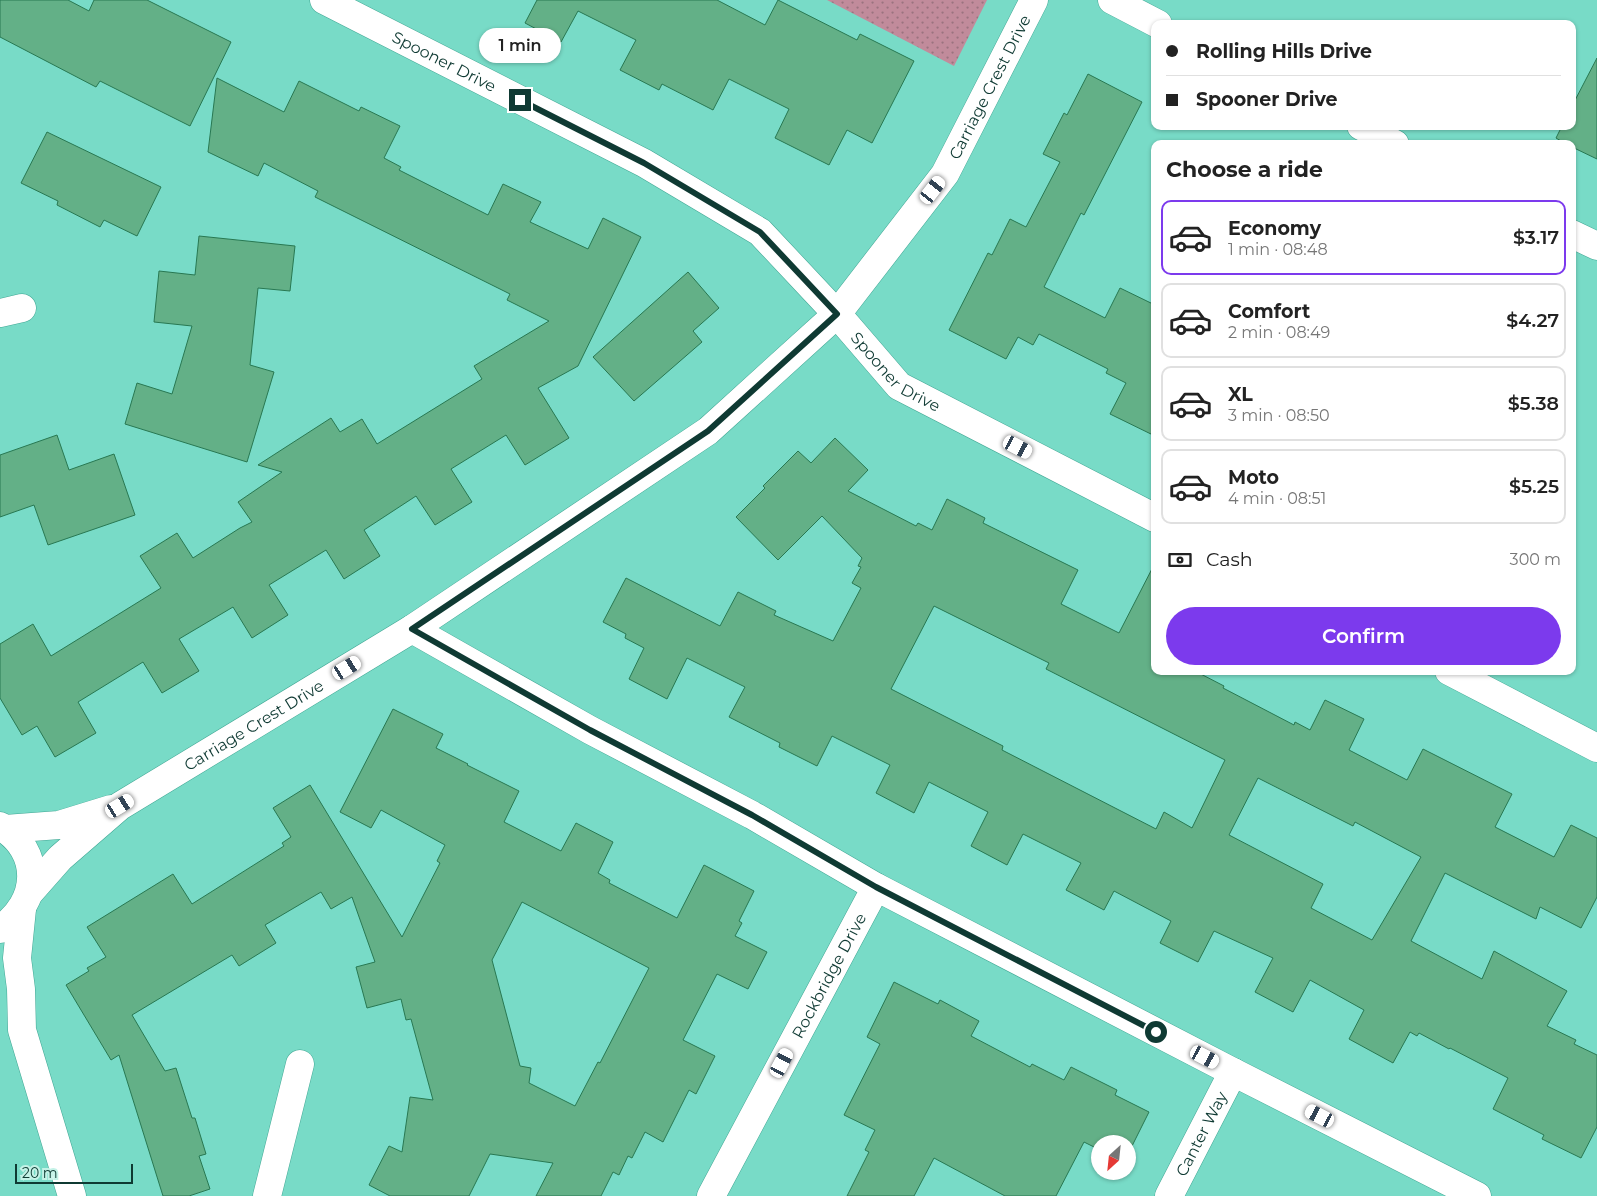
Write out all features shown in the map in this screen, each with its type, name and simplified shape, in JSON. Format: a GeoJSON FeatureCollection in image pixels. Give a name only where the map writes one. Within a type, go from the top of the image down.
{"type":"FeatureCollection","features":[{"type":"Feature","properties":{"kind":"street","name":"Spooner Drive"},"geometry":{"type":"LineString","coordinates":[[324,0],[644,163],[760,232],[837,314],[900,386],[1151,516]]}},
{"type":"Feature","properties":{"kind":"street","name":"Carriage Crest Drive"},"geometry":{"type":"LineString","coordinates":[[0,929],[12,921],[26,900],[60,858],[120,806],[412,629],[708,431],[837,314],[945,174],[1034,0]]}},
{"type":"Feature","properties":{"kind":"street"},"geometry":{"type":"LineString","coordinates":[[1112,0],[1151,20]]}},
{"type":"Feature","properties":{"kind":"street"},"geometry":{"type":"LineString","coordinates":[[1369,130],[1387,140]]}},
{"type":"Feature","properties":{"kind":"street"},"geometry":{"type":"LineString","coordinates":[[1576,236],[1597,246]]}},
{"type":"Feature","properties":{"kind":"street"},"geometry":{"type":"LineString","coordinates":[[412,629],[590,730],[752,815],[876,887],[1477,1196]]}},
{"type":"Feature","properties":{"kind":"street"},"geometry":{"type":"LineString","coordinates":[[1457,675],[1597,748]]}},
{"type":"Feature","properties":{"kind":"street","name":"Carriage Crest Drive"},"geometry":{"type":"LineString","coordinates":[[3,827],[59,825],[120,806]]}},
{"type":"Feature","properties":{"kind":"street"},"geometry":{"type":"LineString","coordinates":[[3,827],[16,838],[24,850],[29,864],[31,878],[17,958],[22,1030],[72,1196]]}},
{"type":"Feature","properties":{"kind":"street","name":"Rockbridge Drive"},"geometry":{"type":"LineString","coordinates":[[711,1196],[876,887]]}},
{"type":"Feature","properties":{"kind":"street"},"geometry":{"type":"LineString","coordinates":[[0,998],[22,1030]]}},
{"type":"Feature","properties":{"kind":"street"},"geometry":{"type":"LineString","coordinates":[[267,1196],[300,1064]]}},
{"type":"Feature","properties":{"kind":"street","name":"Canter Way"},"geometry":{"type":"LineString","coordinates":[[1169,1196],[1233,1072]]}},
{"type":"Feature","properties":{"kind":"shaded area"},"geometry":{"type":"Polygon","coordinates":[[[827,0],[987,0],[954,66],[827,0]]]}},
{"type":"Feature","properties":{"kind":"building"},"geometry":{"type":"Polygon","coordinates":[[[0,0],[68,0],[89,11],[94,0],[147,0],[231,42],[190,126],[100,81],[96,87],[0,37],[0,0]]]}},
{"type":"Feature","properties":{"kind":"building"},"geometry":{"type":"Polygon","coordinates":[[[537,0],[717,0],[765,25],[778,0],[857,40],[860,34],[914,61],[872,143],[847,130],[829,165],[775,138],[789,109],[729,79],[713,110],[662,84],[659,90],[620,70],[636,40],[578,11],[561,42],[525,23],[537,0]]]}},
{"type":"Feature","properties":{"kind":"building"},"geometry":{"type":"Polygon","coordinates":[[[1597,58],[1597,159],[1576,149],[1576,140],[1559,140],[1556,138],[1560,130],[1576,130],[1576,98],[1597,58]]]}},
{"type":"Feature","properties":{"kind":"building"},"geometry":{"type":"Polygon","coordinates":[[[1088,74],[1142,102],[1084,215],[1081,213],[1044,287],[1105,318],[1120,288],[1151,303],[1151,434],[1110,414],[1126,383],[1106,373],[1108,369],[1039,334],[1033,345],[1018,337],[1006,359],[949,330],[988,253],[992,255],[1010,219],[1026,227],[1060,162],[1043,154],[1064,113],[1067,115],[1088,74]]]}},
{"type":"Feature","properties":{"kind":"building"},"geometry":{"type":"Polygon","coordinates":[[[217,78],[284,112],[299,81],[359,111],[361,107],[400,126],[384,158],[401,167],[399,170],[488,215],[503,184],[541,202],[530,222],[588,249],[603,218],[641,237],[578,366],[538,388],[569,438],[525,465],[506,435],[451,469],[472,502],[435,525],[416,496],[364,530],[380,556],[344,579],[326,550],[269,585],[288,615],[252,638],[233,607],[179,639],[199,671],[162,693],[143,662],[78,702],[96,733],[55,757],[37,726],[22,735],[0,698],[0,644],[33,624],[51,656],[161,588],[140,556],[177,533],[193,558],[252,522],[238,502],[282,472],[258,465],[331,418],[340,432],[362,419],[377,444],[482,379],[474,366],[549,321],[507,300],[510,294],[315,197],[318,191],[264,163],[258,176],[208,152],[217,78]]]}},
{"type":"Feature","properties":{"kind":"building"},"geometry":{"type":"Polygon","coordinates":[[[47,132],[161,187],[137,236],[104,220],[100,227],[57,205],[58,201],[21,183],[47,132]]]}},
{"type":"Feature","properties":{"kind":"building"},"geometry":{"type":"Polygon","coordinates":[[[199,236],[295,246],[290,291],[258,288],[250,365],[274,372],[247,462],[125,424],[137,383],[172,394],[192,326],[154,322],[159,271],[195,275],[199,236]]]}},
{"type":"Feature","properties":{"kind":"building"},"geometry":{"type":"Polygon","coordinates":[[[688,272],[719,308],[693,331],[702,342],[634,401],[593,357],[688,272]]]}},
{"type":"Feature","properties":{"kind":"building"},"geometry":{"type":"Polygon","coordinates":[[[57,435],[69,470],[114,454],[135,515],[48,545],[34,505],[0,517],[0,455],[57,435]]]}},
{"type":"Feature","properties":{"kind":"building"},"geometry":{"type":"Polygon","coordinates":[[[835,438],[868,470],[848,491],[916,526],[918,523],[932,530],[947,499],[985,518],[983,523],[1078,570],[1061,604],[1119,633],[1151,571],[1151,675],[1203,675],[1224,686],[1223,688],[1294,725],[1295,722],[1310,730],[1325,700],[1364,719],[1349,750],[1407,780],[1423,749],[1512,794],[1495,827],[1554,857],[1571,825],[1597,838],[1597,897],[1581,928],[1540,907],[1536,919],[1445,873],[1411,941],[1482,979],[1494,951],[1567,991],[1547,1026],[1576,1040],[1574,1044],[1597,1055],[1597,1127],[1581,1158],[1542,1139],[1544,1135],[1493,1109],[1508,1078],[1450,1048],[1419,1033],[1417,1036],[1410,1032],[1393,1063],[1349,1039],[1364,1010],[1310,980],[1293,1012],[1255,992],[1273,958],[1214,931],[1198,962],[1160,943],[1171,921],[1114,891],[1104,910],[1066,890],[1081,863],[1023,834],[1007,865],[971,846],[988,812],[929,782],[914,813],[876,793],[890,765],[832,736],[817,766],[779,747],[780,743],[729,717],[745,687],[687,658],[667,699],[629,679],[644,648],[625,638],[626,634],[603,622],[626,578],[720,626],[738,592],[776,611],[774,615],[833,641],[861,588],[852,583],[861,567],[858,566],[862,558],[822,516],[778,560],[736,517],[765,488],[763,486],[798,451],[811,463],[835,438]],[[934,606],[891,689],[1003,746],[1002,750],[1156,829],[1164,812],[1192,828],[1225,760],[1046,669],[1049,663],[934,606]],[[1258,778],[1229,835],[1323,884],[1311,908],[1372,940],[1421,857],[1355,822],[1353,826],[1258,778]]]}},
{"type":"Feature","properties":{"kind":"building"},"geometry":{"type":"Polygon","coordinates":[[[393,709],[443,734],[436,748],[519,791],[504,822],[561,851],[576,823],[613,842],[598,873],[610,880],[609,883],[677,918],[704,865],[754,891],[739,921],[742,923],[735,936],[767,952],[748,989],[717,974],[683,1040],[715,1056],[696,1094],[689,1090],[663,1142],[645,1132],[632,1158],[628,1156],[619,1175],[613,1172],[601,1196],[536,1196],[553,1163],[490,1154],[469,1196],[390,1196],[369,1185],[389,1146],[402,1152],[410,1097],[433,1100],[411,1019],[406,1020],[401,999],[367,1008],[356,967],[375,962],[352,897],[331,909],[321,892],[265,925],[276,943],[239,966],[232,955],[132,1015],[165,1071],[176,1068],[206,1154],[199,1156],[210,1189],[189,1196],[163,1196],[119,1055],[111,1060],[66,985],[89,971],[87,968],[106,957],[87,927],[173,874],[192,904],[284,846],[282,843],[291,837],[273,808],[310,785],[402,937],[440,863],[437,861],[445,845],[381,810],[371,828],[340,812],[393,709]],[[522,902],[492,960],[520,1066],[531,1068],[529,1083],[575,1106],[598,1062],[600,1063],[649,968],[522,902]]]}},
{"type":"Feature","properties":{"kind":"building"},"geometry":{"type":"Polygon","coordinates":[[[894,982],[938,1004],[940,1000],[979,1021],[971,1036],[1030,1067],[1032,1064],[1064,1080],[1071,1067],[1117,1090],[1115,1095],[1149,1112],[1136,1138],[1136,1135],[1091,1135],[1091,1146],[1084,1142],[1056,1196],[1005,1196],[934,1158],[914,1196],[847,1196],[869,1152],[865,1150],[875,1130],[844,1115],[880,1044],[867,1037],[894,982]]]}},
{"type":"Feature","properties":{"kind":"route"},"geometry":{"type":"LineString","coordinates":[[520,100],[644,163],[760,232],[837,314],[708,431],[412,629],[590,730],[752,815],[876,887],[1156,1032]]}}]}
